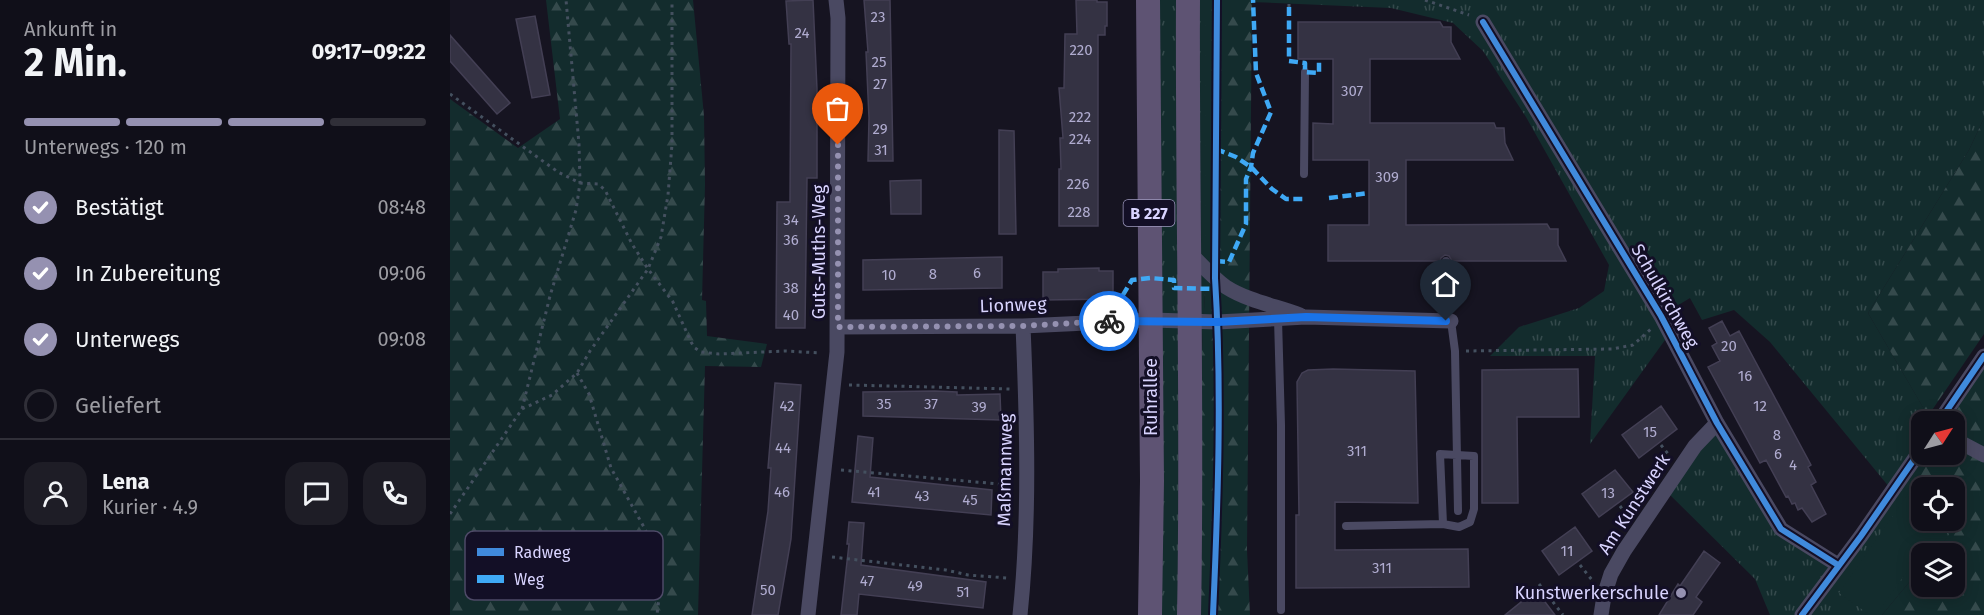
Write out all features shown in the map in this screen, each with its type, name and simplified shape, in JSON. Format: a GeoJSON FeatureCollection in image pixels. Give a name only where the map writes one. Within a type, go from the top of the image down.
{"type":"FeatureCollection","features":[{"type":"Feature","properties":{"kind":"main road","name":"Ruhrallee"},"geometry":{"type":"LineString","coordinates":[[1148,0],[1151,320],[1150,615]]}},
{"type":"Feature","properties":{"kind":"main road","name":"B 227"},"geometry":{"type":"LineString","coordinates":[[1188,0],[1190,615]]}},
{"type":"Feature","properties":{"kind":"street","name":"Guts-Muths-Weg"},"geometry":{"type":"LineString","coordinates":[[808,615],[837,352],[838,29],[836,0]]}},
{"type":"Feature","properties":{"kind":"street","name":"Schulkirchweg"},"geometry":{"type":"LineString","coordinates":[[1483,22],[1661,316],[1717,423],[1781,529],[1838,565]]}},
{"type":"Feature","properties":{"kind":"street"},"geometry":{"type":"LineString","coordinates":[[1189,252],[1215,279],[1228,288],[1256,301],[1306,317]]}},
{"type":"Feature","properties":{"kind":"street"},"geometry":{"type":"LineString","coordinates":[[1190,322],[1306,317],[1448,321]]}},
{"type":"Feature","properties":{"kind":"street","name":"Lionweg"},"geometry":{"type":"LineString","coordinates":[[838,327],[1023,326],[1151,320],[1190,322]]}},
{"type":"Feature","properties":{"kind":"street","name":"Maßmannweg"},"geometry":{"type":"LineString","coordinates":[[1020,615],[1023,580],[1026,390],[1023,326]]}},
{"type":"Feature","properties":{"kind":"street"},"geometry":{"type":"LineString","coordinates":[[1946,411],[1984,356]]}},
{"type":"Feature","properties":{"kind":"street","name":"Am Kunstwerk"},"geometry":{"type":"LineString","coordinates":[[1601,615],[1611,574],[1628,543],[1695,446],[1717,423]]}},
{"type":"Feature","properties":{"kind":"street"},"geometry":{"type":"LineString","coordinates":[[1965,445],[1984,455]]}},
{"type":"Feature","properties":{"kind":"street"},"geometry":{"type":"LineString","coordinates":[[1802,615],[1912,465]]}},
{"type":"Feature","properties":{"kind":"lane"},"geometry":{"type":"LineString","coordinates":[[1304,174],[1305,72]]}},
{"type":"Feature","properties":{"kind":"lane"},"geometry":{"type":"LineString","coordinates":[[1446,261],[1448,321],[1455,351],[1458,511]]}},
{"type":"Feature","properties":{"kind":"lane"},"geometry":{"type":"LineString","coordinates":[[1278,319],[1281,425],[1281,610]]}},
{"type":"Feature","properties":{"kind":"lane"},"geometry":{"type":"LineString","coordinates":[[1346,526],[1443,524],[1459,527],[1470,522],[1474,509],[1474,456],[1440,454],[1443,524]]}},
{"type":"Feature","properties":{"kind":"path"},"geometry":{"type":"LineString","coordinates":[[450,514],[522,409],[550,296],[576,210],[580,183],[579,144],[566,0]]}},
{"type":"Feature","properties":{"kind":"path"},"geometry":{"type":"LineString","coordinates":[[522,409],[552,395],[577,373],[648,269],[664,227],[672,144],[672,0]]}},
{"type":"Feature","properties":{"kind":"path"},"geometry":{"type":"LineString","coordinates":[[1289,0],[1289,7]]}},
{"type":"Feature","properties":{"kind":"path"},"geometry":{"type":"LineString","coordinates":[[1425,0],[1459,10],[1483,22]]}},
{"type":"Feature","properties":{"kind":"path"},"geometry":{"type":"LineString","coordinates":[[450,94],[558,172],[580,183],[598,184],[605,190],[632,244],[673,302],[692,342],[701,352],[719,354],[785,351],[837,352]]}},
{"type":"Feature","properties":{"kind":"path"},"geometry":{"type":"LineString","coordinates":[[1455,351],[1612,349],[1633,345],[1645,336],[1661,316]]}},
{"type":"Feature","properties":{"kind":"path"},"geometry":{"type":"LineString","coordinates":[[577,373],[589,394],[611,468],[645,531]]}},
{"type":"Feature","properties":{"kind":"path"},"geometry":{"type":"LineString","coordinates":[[835,384],[1026,390]]}},
{"type":"Feature","properties":{"kind":"path"},"geometry":{"type":"LineString","coordinates":[[824,468],[1025,486]]}},
{"type":"Feature","properties":{"kind":"path"},"geometry":{"type":"LineString","coordinates":[[815,555],[1023,580]]}},
{"type":"Feature","properties":{"kind":"path"},"geometry":{"type":"LineString","coordinates":[[1539,584],[1563,615]]}},
{"type":"Feature","properties":{"kind":"path"},"geometry":{"type":"LineString","coordinates":[[657,615],[659,600]]}},
{"type":"Feature","properties":{"kind":"green space"},"geometry":{"type":"Polygon","coordinates":[[[546,0],[693,0],[704,116],[702,300],[706,301],[707,336],[767,344],[761,367],[705,366],[698,615],[450,615],[450,99],[518,148],[560,119],[546,0]]]}},
{"type":"Feature","properties":{"kind":"green space"},"geometry":{"type":"Polygon","coordinates":[[[1149,0],[1205,0],[1205,291],[1189,615],[1152,615],[1149,0]]]}},
{"type":"Feature","properties":{"kind":"green space"},"geometry":{"type":"Polygon","coordinates":[[[1205,0],[1252,0],[1247,550],[1250,615],[1190,615],[1205,291],[1205,0]]]}},
{"type":"Feature","properties":{"kind":"green space"},"geometry":{"type":"Polygon","coordinates":[[[1252,0],[1984,0],[1984,118],[1969,150],[1868,313],[1925,411],[1911,411],[1911,457],[1890,488],[1770,342],[1734,310],[1702,320],[1690,298],[1670,310],[1665,340],[1590,444],[1595,356],[1490,356],[1519,327],[1579,308],[1604,291],[1609,265],[1526,117],[1483,51],[1453,23],[1391,8],[1252,2],[1252,0]]]}},
{"type":"Feature","properties":{"kind":"green space"},"geometry":{"type":"Polygon","coordinates":[[[1984,118],[1984,334],[1931,411],[1925,411],[1868,313],[1969,150],[1984,118]]]}},
{"type":"Feature","properties":{"kind":"green space"},"geometry":{"type":"Polygon","coordinates":[[[1984,365],[1984,615],[1882,615],[1911,580],[1911,597],[1965,597],[1965,543],[1942,543],[1952,531],[1965,531],[1965,477],[1911,477],[1911,481],[1907,477],[1915,465],[1965,465],[1965,411],[1950,411],[1984,365]]]}},
{"type":"Feature","properties":{"kind":"green space"},"geometry":{"type":"Polygon","coordinates":[[[1717,423],[1785,532],[1834,566],[1800,615],[1770,615],[1755,579],[1665,490],[1717,423]]]}},
{"type":"Feature","properties":{"kind":"green space"},"geometry":{"type":"Polygon","coordinates":[[[1907,477],[1911,481],[1911,531],[1953,531],[1943,543],[1911,543],[1911,580],[1882,615],[1808,615],[1907,477]]]}},
{"type":"Feature","properties":{"kind":"green space"},"geometry":{"type":"Polygon","coordinates":[[[1908,494],[1911,496],[1911,531],[1936,531],[1927,543],[1911,543],[1911,566],[1876,615],[1870,615],[1839,593],[1908,494]]]}},
{"type":"Feature","properties":{"kind":"building"},"geometry":{"type":"Polygon","coordinates":[[[813,0],[817,89],[817,178],[807,178],[805,328],[776,328],[777,202],[790,202],[791,44],[789,44],[786,1],[813,0]]]}},
{"type":"Feature","properties":{"kind":"building"},"geometry":{"type":"Polygon","coordinates":[[[864,0],[890,0],[893,161],[868,161],[866,52],[868,52],[864,0]]]}},
{"type":"Feature","properties":{"kind":"building"},"geometry":{"type":"Polygon","coordinates":[[[1076,0],[1107,2],[1105,35],[1098,35],[1098,226],[1059,226],[1060,138],[1063,138],[1059,88],[1064,88],[1065,34],[1077,34],[1076,0]]]}},
{"type":"Feature","properties":{"kind":"building"},"geometry":{"type":"Polygon","coordinates":[[[535,16],[550,95],[532,98],[516,19],[535,16]]]}},
{"type":"Feature","properties":{"kind":"building"},"geometry":{"type":"Polygon","coordinates":[[[1298,22],[1440,22],[1443,27],[1451,27],[1451,42],[1460,59],[1370,59],[1370,123],[1494,123],[1496,128],[1504,128],[1505,143],[1513,160],[1406,160],[1406,225],[1547,224],[1550,229],[1558,229],[1558,245],[1566,261],[1452,261],[1449,256],[1445,255],[1440,261],[1328,261],[1328,225],[1369,225],[1369,160],[1313,160],[1313,123],[1333,124],[1333,59],[1298,59],[1298,22]]]}},
{"type":"Feature","properties":{"kind":"building"},"geometry":{"type":"Polygon","coordinates":[[[450,35],[510,103],[497,114],[450,61],[450,35]]]}},
{"type":"Feature","properties":{"kind":"building"},"geometry":{"type":"Polygon","coordinates":[[[999,130],[1014,131],[1016,234],[999,234],[999,130]]]}},
{"type":"Feature","properties":{"kind":"building"},"geometry":{"type":"Polygon","coordinates":[[[921,180],[921,214],[891,214],[890,181],[921,180]]]}},
{"type":"Feature","properties":{"kind":"building"},"geometry":{"type":"Polygon","coordinates":[[[1002,257],[1002,288],[863,290],[863,260],[1002,257]]]}},
{"type":"Feature","properties":{"kind":"building"},"geometry":{"type":"Polygon","coordinates":[[[1099,268],[1099,271],[1113,271],[1113,299],[1043,300],[1043,272],[1058,272],[1058,269],[1099,268]]]}},
{"type":"Feature","properties":{"kind":"building"},"geometry":{"type":"Polygon","coordinates":[[[1722,321],[1730,336],[1739,331],[1811,465],[1808,467],[1816,482],[1811,485],[1826,514],[1812,522],[1802,508],[1798,510],[1795,503],[1792,504],[1788,496],[1786,497],[1766,460],[1760,463],[1708,367],[1720,361],[1712,346],[1717,343],[1709,328],[1722,321]]]}},
{"type":"Feature","properties":{"kind":"building"},"geometry":{"type":"Polygon","coordinates":[[[1578,369],[1579,417],[1517,417],[1518,503],[1482,503],[1482,370],[1578,369]]]}},
{"type":"Feature","properties":{"kind":"building"},"geometry":{"type":"Polygon","coordinates":[[[1308,370],[1415,371],[1418,503],[1335,502],[1335,550],[1468,549],[1469,587],[1296,588],[1296,515],[1299,515],[1297,382],[1302,373],[1308,370]]]}},
{"type":"Feature","properties":{"kind":"building"},"geometry":{"type":"Polygon","coordinates":[[[775,383],[801,385],[791,539],[778,615],[752,615],[768,511],[771,468],[768,468],[775,383]]]}},
{"type":"Feature","properties":{"kind":"building"},"geometry":{"type":"Polygon","coordinates":[[[863,392],[957,392],[957,395],[1000,394],[1001,420],[863,416],[863,392]]]}},
{"type":"Feature","properties":{"kind":"building"},"geometry":{"type":"Polygon","coordinates":[[[1661,406],[1677,429],[1639,458],[1622,435],[1661,406]]]}},
{"type":"Feature","properties":{"kind":"building"},"geometry":{"type":"Polygon","coordinates":[[[858,436],[873,438],[870,477],[992,490],[991,515],[852,502],[858,436]]]}},
{"type":"Feature","properties":{"kind":"building"},"geometry":{"type":"Polygon","coordinates":[[[1615,470],[1633,492],[1599,517],[1582,494],[1615,470]]]}},
{"type":"Feature","properties":{"kind":"building"},"geometry":{"type":"Polygon","coordinates":[[[849,522],[864,523],[861,565],[986,582],[983,608],[859,594],[857,615],[841,615],[849,544],[847,544],[849,522]]]}},
{"type":"Feature","properties":{"kind":"building"},"geometry":{"type":"Polygon","coordinates":[[[1575,527],[1592,551],[1559,575],[1542,551],[1575,527]]]}},
{"type":"Feature","properties":{"kind":"building"},"geometry":{"type":"Polygon","coordinates":[[[1704,551],[1720,563],[1696,597],[1702,602],[1693,615],[1659,615],[1678,584],[1680,586],[1704,551]]]}},
{"type":"Feature","properties":{"kind":"building"},"geometry":{"type":"Polygon","coordinates":[[[1536,590],[1555,615],[1505,615],[1536,590]]]}},
{"type":"Feature","properties":{"kind":"marked path"},"geometry":{"type":"LineString","coordinates":[[1216,261],[1229,262],[1246,224],[1246,179],[1253,153],[1271,112],[1256,73],[1253,0]]}},
{"type":"Feature","properties":{"kind":"marked path"},"geometry":{"type":"LineString","coordinates":[[1289,7],[1289,61],[1305,63],[1305,72],[1319,73],[1319,59]]}},
{"type":"Feature","properties":{"kind":"marked path"},"geometry":{"type":"LineString","coordinates":[[1216,149],[1236,157],[1251,167],[1272,189],[1286,199],[1305,199]]}},
{"type":"Feature","properties":{"kind":"marked path"},"geometry":{"type":"LineString","coordinates":[[1329,198],[1369,193]]}},
{"type":"Feature","properties":{"kind":"marked path"},"geometry":{"type":"LineString","coordinates":[[1118,321],[1118,303],[1132,280],[1150,278],[1174,280],[1174,288],[1216,289]]}},
{"type":"Feature","properties":{"kind":"cycle path"},"geometry":{"type":"LineString","coordinates":[[1213,615],[1218,446],[1215,278],[1217,0]]}},
{"type":"Feature","properties":{"kind":"cycle path"},"geometry":{"type":"LineString","coordinates":[[1483,22],[1661,316],[1717,423],[1781,529],[1838,565]]}},
{"type":"Feature","properties":{"kind":"cycle path"},"geometry":{"type":"LineString","coordinates":[[1946,411],[1984,356]]}},
{"type":"Feature","properties":{"kind":"cycle path"},"geometry":{"type":"LineString","coordinates":[[1802,615],[1911,464]]}},
{"type":"Feature","properties":{"kind":"way so far"},"geometry":{"type":"LineString","coordinates":[[838,145],[838,327],[1023,326],[1109,321]]}},
{"type":"Feature","properties":{"kind":"place","name":"Kunstwerkerschule"},"geometry":{"type":"Point","coordinates":[1681,593]}},
{"type":"Feature","properties":{"kind":"route"},"geometry":{"type":"LineString","coordinates":[[1109,321],[1218,322],[1306,317],[1446,321]]}}]}
